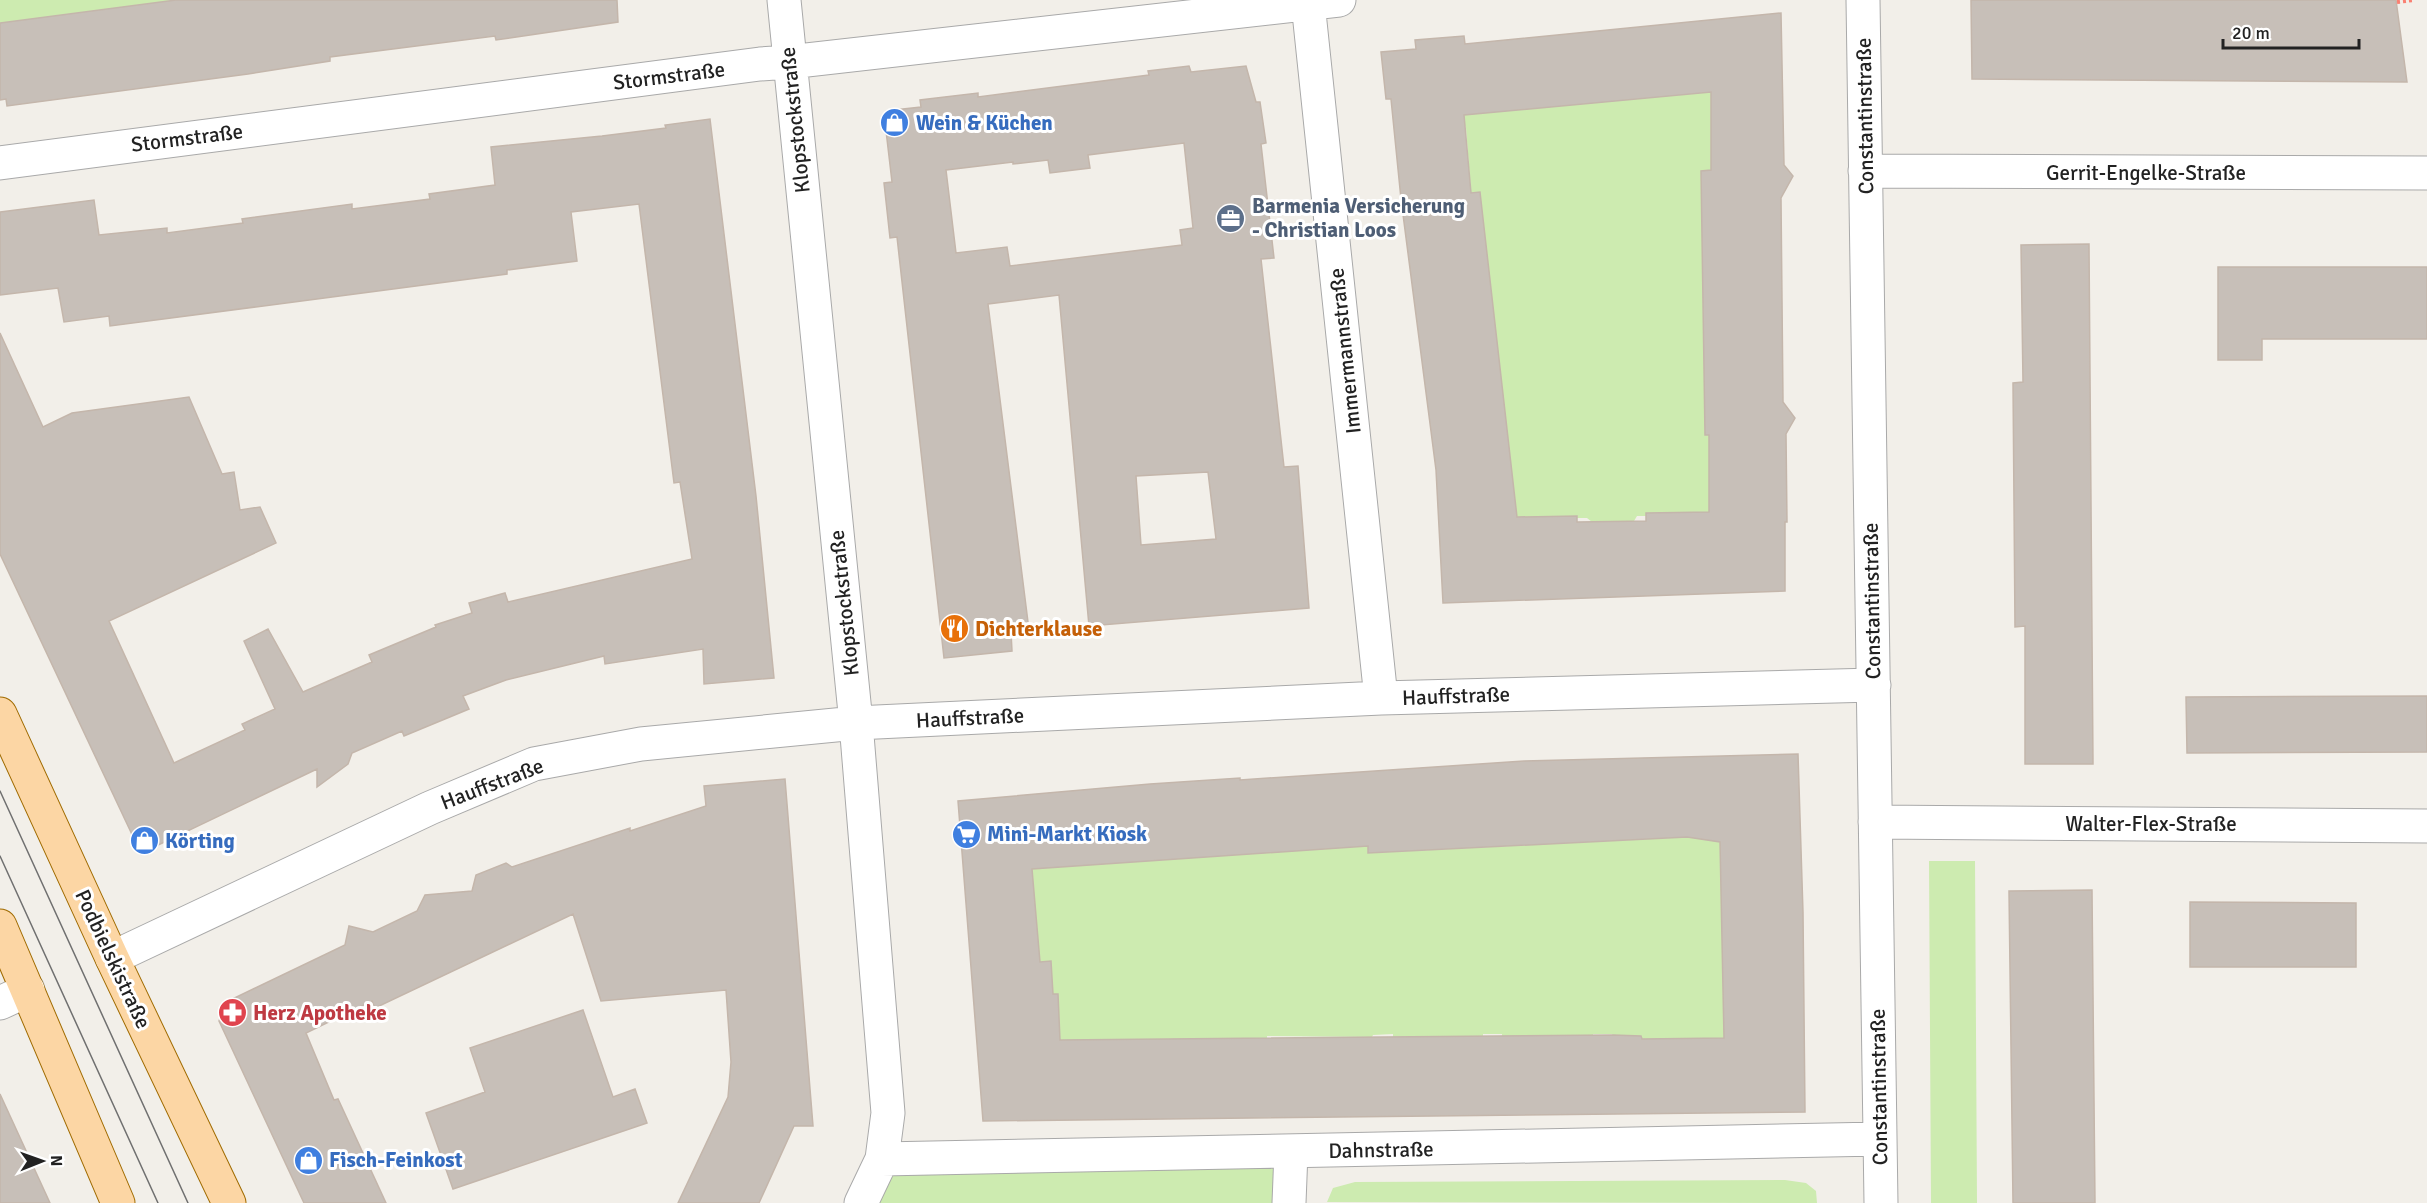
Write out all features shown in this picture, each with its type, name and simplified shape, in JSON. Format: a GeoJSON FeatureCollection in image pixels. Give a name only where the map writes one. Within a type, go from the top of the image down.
{"type":"FeatureCollection","features":[{"type":"Feature","properties":{"kind":"main road","name":"Podbielskistraße"},"geometry":{"type":"LineString","coordinates":[[0,714],[228,1203]]}},
{"type":"Feature","properties":{"kind":"main road"},"geometry":{"type":"LineString","coordinates":[[0,926],[14,997],[118,1203]]}},
{"type":"Feature","properties":{"kind":"street","name":"Klopstockstraße"},"geometry":{"type":"LineString","coordinates":[[784,0],[856,723],[888,1113],[882,1159],[861,1203]]}},
{"type":"Feature","properties":{"kind":"street","name":"Constantinstraße"},"geometry":{"type":"LineString","coordinates":[[1863,0],[1881,1203]]}},
{"type":"Feature","properties":{"kind":"street","name":"Stormstraße"},"geometry":{"type":"LineString","coordinates":[[0,163],[748,65],[1323,2]]}},
{"type":"Feature","properties":{"kind":"street","name":"Immermannstraße"},"geometry":{"type":"LineString","coordinates":[[1323,2],[1381,698]]}},
{"type":"Feature","properties":{"kind":"street","name":"Gerrit-Engelke-Straße"},"geometry":{"type":"LineString","coordinates":[[1865,171],[2427,173]]}},
{"type":"Feature","properties":{"kind":"street","name":"Hauffstraße"},"geometry":{"type":"LineString","coordinates":[[112,958],[430,808],[534,764],[641,744],[856,723],[1381,698],[1874,685]]}},
{"type":"Feature","properties":{"kind":"street","name":"Walter-Flex-Straße"},"geometry":{"type":"LineString","coordinates":[[1875,822],[2427,826]]}},
{"type":"Feature","properties":{"kind":"street","name":"Dahnstraße"},"geometry":{"type":"LineString","coordinates":[[882,1159],[1880,1139]]}},
{"type":"Feature","properties":{"kind":"street"},"geometry":{"type":"LineString","coordinates":[[1289,1203],[1291,1152]]}},
{"type":"Feature","properties":{"kind":"path"},"geometry":{"type":"LineString","coordinates":[[2397,2],[2414,0]]}},
{"type":"Feature","properties":{"kind":"green space"},"geometry":{"type":"Polygon","coordinates":[[[0,0],[176,0],[0,23],[0,0]]]}},
{"type":"Feature","properties":{"kind":"green space"},"geometry":{"type":"Polygon","coordinates":[[[1711,88],[1711,170],[1701,172],[1705,434],[1709,435],[1714,519],[1667,513],[1646,513],[1646,516],[1637,516],[1634,521],[1592,522],[1587,518],[1577,518],[1577,516],[1513,525],[1479,192],[1471,193],[1466,128],[1460,114],[1711,88]]]}},
{"type":"Feature","properties":{"kind":"green space"},"geometry":{"type":"Polygon","coordinates":[[[1729,835],[1736,1044],[1642,1041],[1641,1036],[1613,1036],[1612,1034],[1393,1037],[1393,1034],[1373,1035],[1372,1037],[1267,1036],[1267,1038],[1057,1046],[1058,994],[1053,994],[1040,962],[1031,863],[1368,846],[1369,853],[1729,835]]]}},
{"type":"Feature","properties":{"kind":"green space"},"geometry":{"type":"Polygon","coordinates":[[[1929,861],[1975,861],[1977,1203],[1931,1203],[1929,861]]]}},
{"type":"Feature","properties":{"kind":"green space"},"geometry":{"type":"Polygon","coordinates":[[[1291,1152],[1289,1203],[861,1203],[882,1159],[1291,1152]]]}},
{"type":"Feature","properties":{"kind":"green space"},"geometry":{"type":"Polygon","coordinates":[[[1785,1180],[1806,1183],[1816,1191],[1817,1203],[1327,1202],[1333,1188],[1355,1182],[1785,1180]]]}},
{"type":"Feature","properties":{"kind":"building"},"geometry":{"type":"Polygon","coordinates":[[[176,0],[617,0],[618,22],[496,40],[495,36],[330,57],[330,61],[248,74],[7,106],[6,99],[0,100],[0,23],[176,0]]]}},
{"type":"Feature","properties":{"kind":"building"},"geometry":{"type":"Polygon","coordinates":[[[1971,0],[2396,0],[2407,82],[1972,79],[1971,0]]]}},
{"type":"Feature","properties":{"kind":"building"},"geometry":{"type":"Polygon","coordinates":[[[1781,13],[1784,165],[1793,176],[1781,198],[1783,402],[1795,418],[1786,434],[1785,591],[1443,603],[1436,470],[1401,199],[1391,99],[1386,99],[1381,52],[1416,49],[1415,40],[1464,36],[1465,44],[1781,13]],[[1711,92],[1464,115],[1471,193],[1480,192],[1517,517],[1577,516],[1577,522],[1646,521],[1646,513],[1709,512],[1709,435],[1705,435],[1701,171],[1711,170],[1711,92]]]}},
{"type":"Feature","properties":{"kind":"building"},"geometry":{"type":"Polygon","coordinates":[[[1189,66],[1191,72],[1246,66],[1256,102],[1260,102],[1266,143],[1261,144],[1274,258],[1261,259],[1284,467],[1298,466],[1309,608],[1089,626],[1059,295],[988,304],[1029,630],[1011,632],[1012,651],[944,658],[897,237],[890,238],[884,183],[892,182],[885,122],[894,110],[921,107],[920,100],[978,93],[978,97],[1149,75],[1148,71],[1189,66]],[[1184,143],[1088,155],[1090,168],[1050,173],[1048,160],[946,170],[956,253],[1007,247],[1010,266],[1182,245],[1180,230],[1193,228],[1184,143]],[[1208,472],[1136,476],[1141,545],[1216,539],[1208,472]]]}},
{"type":"Feature","properties":{"kind":"building"},"geometry":{"type":"Polygon","coordinates":[[[710,119],[756,496],[774,678],[704,684],[703,649],[605,664],[604,656],[506,680],[463,696],[469,709],[404,736],[402,731],[352,753],[348,764],[317,787],[317,769],[150,849],[136,843],[0,554],[0,333],[43,427],[72,413],[189,397],[222,474],[234,472],[240,510],[260,507],[276,543],[109,621],[174,763],[245,730],[242,724],[275,709],[244,641],[268,629],[303,692],[372,662],[369,655],[436,627],[435,625],[472,613],[469,603],[505,593],[508,602],[692,559],[680,482],[674,483],[639,204],[571,212],[577,261],[507,270],[507,274],[110,326],[109,316],[64,322],[58,288],[0,295],[0,212],[94,200],[99,235],[167,228],[167,233],[243,223],[242,219],[352,204],[352,209],[430,199],[429,194],[495,185],[491,147],[666,128],[665,125],[710,119]]]}},
{"type":"Feature","properties":{"kind":"building"},"geometry":{"type":"Polygon","coordinates":[[[2089,244],[2093,764],[2025,764],[2025,626],[2015,627],[2013,383],[2023,382],[2021,245],[2089,244]]]}},
{"type":"Feature","properties":{"kind":"building"},"geometry":{"type":"Polygon","coordinates":[[[2218,267],[2427,267],[2427,339],[2262,339],[2262,360],[2218,360],[2218,267]]]}},
{"type":"Feature","properties":{"kind":"building"},"geometry":{"type":"Polygon","coordinates":[[[2427,696],[2427,752],[2187,753],[2186,697],[2427,696]]]}},
{"type":"Feature","properties":{"kind":"building"},"geometry":{"type":"Polygon","coordinates":[[[1798,754],[1803,912],[1805,1112],[983,1121],[958,801],[1150,784],[1524,761],[1798,754]],[[1687,837],[1368,853],[1368,846],[1032,869],[1040,962],[1051,961],[1053,994],[1058,994],[1060,1040],[1613,1035],[1641,1036],[1642,1039],[1724,1038],[1720,842],[1687,837]]]}},
{"type":"Feature","properties":{"kind":"building"},"geometry":{"type":"Polygon","coordinates":[[[785,779],[813,1126],[794,1126],[759,1203],[678,1203],[728,1097],[731,1062],[726,990],[601,1001],[573,914],[375,1008],[372,1001],[306,1033],[334,1100],[338,1099],[386,1203],[304,1203],[219,1021],[226,1002],[345,945],[349,926],[373,932],[417,911],[425,895],[472,891],[476,875],[506,863],[512,867],[630,828],[630,831],[706,806],[704,786],[785,779]]]}},
{"type":"Feature","properties":{"kind":"building"},"geometry":{"type":"Polygon","coordinates":[[[2092,890],[2095,1203],[2013,1203],[2009,891],[2092,890]]]}},
{"type":"Feature","properties":{"kind":"building"},"geometry":{"type":"Polygon","coordinates":[[[2190,902],[2356,903],[2356,967],[2190,967],[2190,902]]]}},
{"type":"Feature","properties":{"kind":"building"},"geometry":{"type":"Polygon","coordinates":[[[583,1010],[613,1097],[635,1089],[647,1123],[453,1189],[426,1113],[485,1092],[470,1048],[583,1010]]]}},
{"type":"Feature","properties":{"kind":"building"},"geometry":{"type":"Polygon","coordinates":[[[0,1094],[50,1203],[0,1203],[0,1094]]]}},
{"type":"Feature","properties":{"kind":"tram line"},"geometry":{"type":"LineString","coordinates":[[0,791],[188,1203]]}},
{"type":"Feature","properties":{"kind":"tram line"},"geometry":{"type":"LineString","coordinates":[[0,856],[158,1203]]}},
{"type":"Feature","properties":{"kind":"place","name":"Wein & Küchen"},"geometry":{"type":"Point","coordinates":[895,123]}},
{"type":"Feature","properties":{"kind":"place","name":"Barmenia Versicherung - Christian Loos"},"geometry":{"type":"Point","coordinates":[1231,218]}},
{"type":"Feature","properties":{"kind":"place","name":"Dichterklause"},"geometry":{"type":"Point","coordinates":[954,629]}},
{"type":"Feature","properties":{"kind":"place","name":"Mini-Markt Kiosk"},"geometry":{"type":"Point","coordinates":[966,834]}},
{"type":"Feature","properties":{"kind":"place","name":"Körting"},"geometry":{"type":"Point","coordinates":[144,841]}},
{"type":"Feature","properties":{"kind":"place","name":"Herz Apotheke"},"geometry":{"type":"Point","coordinates":[232,1013]}},
{"type":"Feature","properties":{"kind":"place","name":"Fisch-Feinkost"},"geometry":{"type":"Point","coordinates":[308,1160]}}]}
